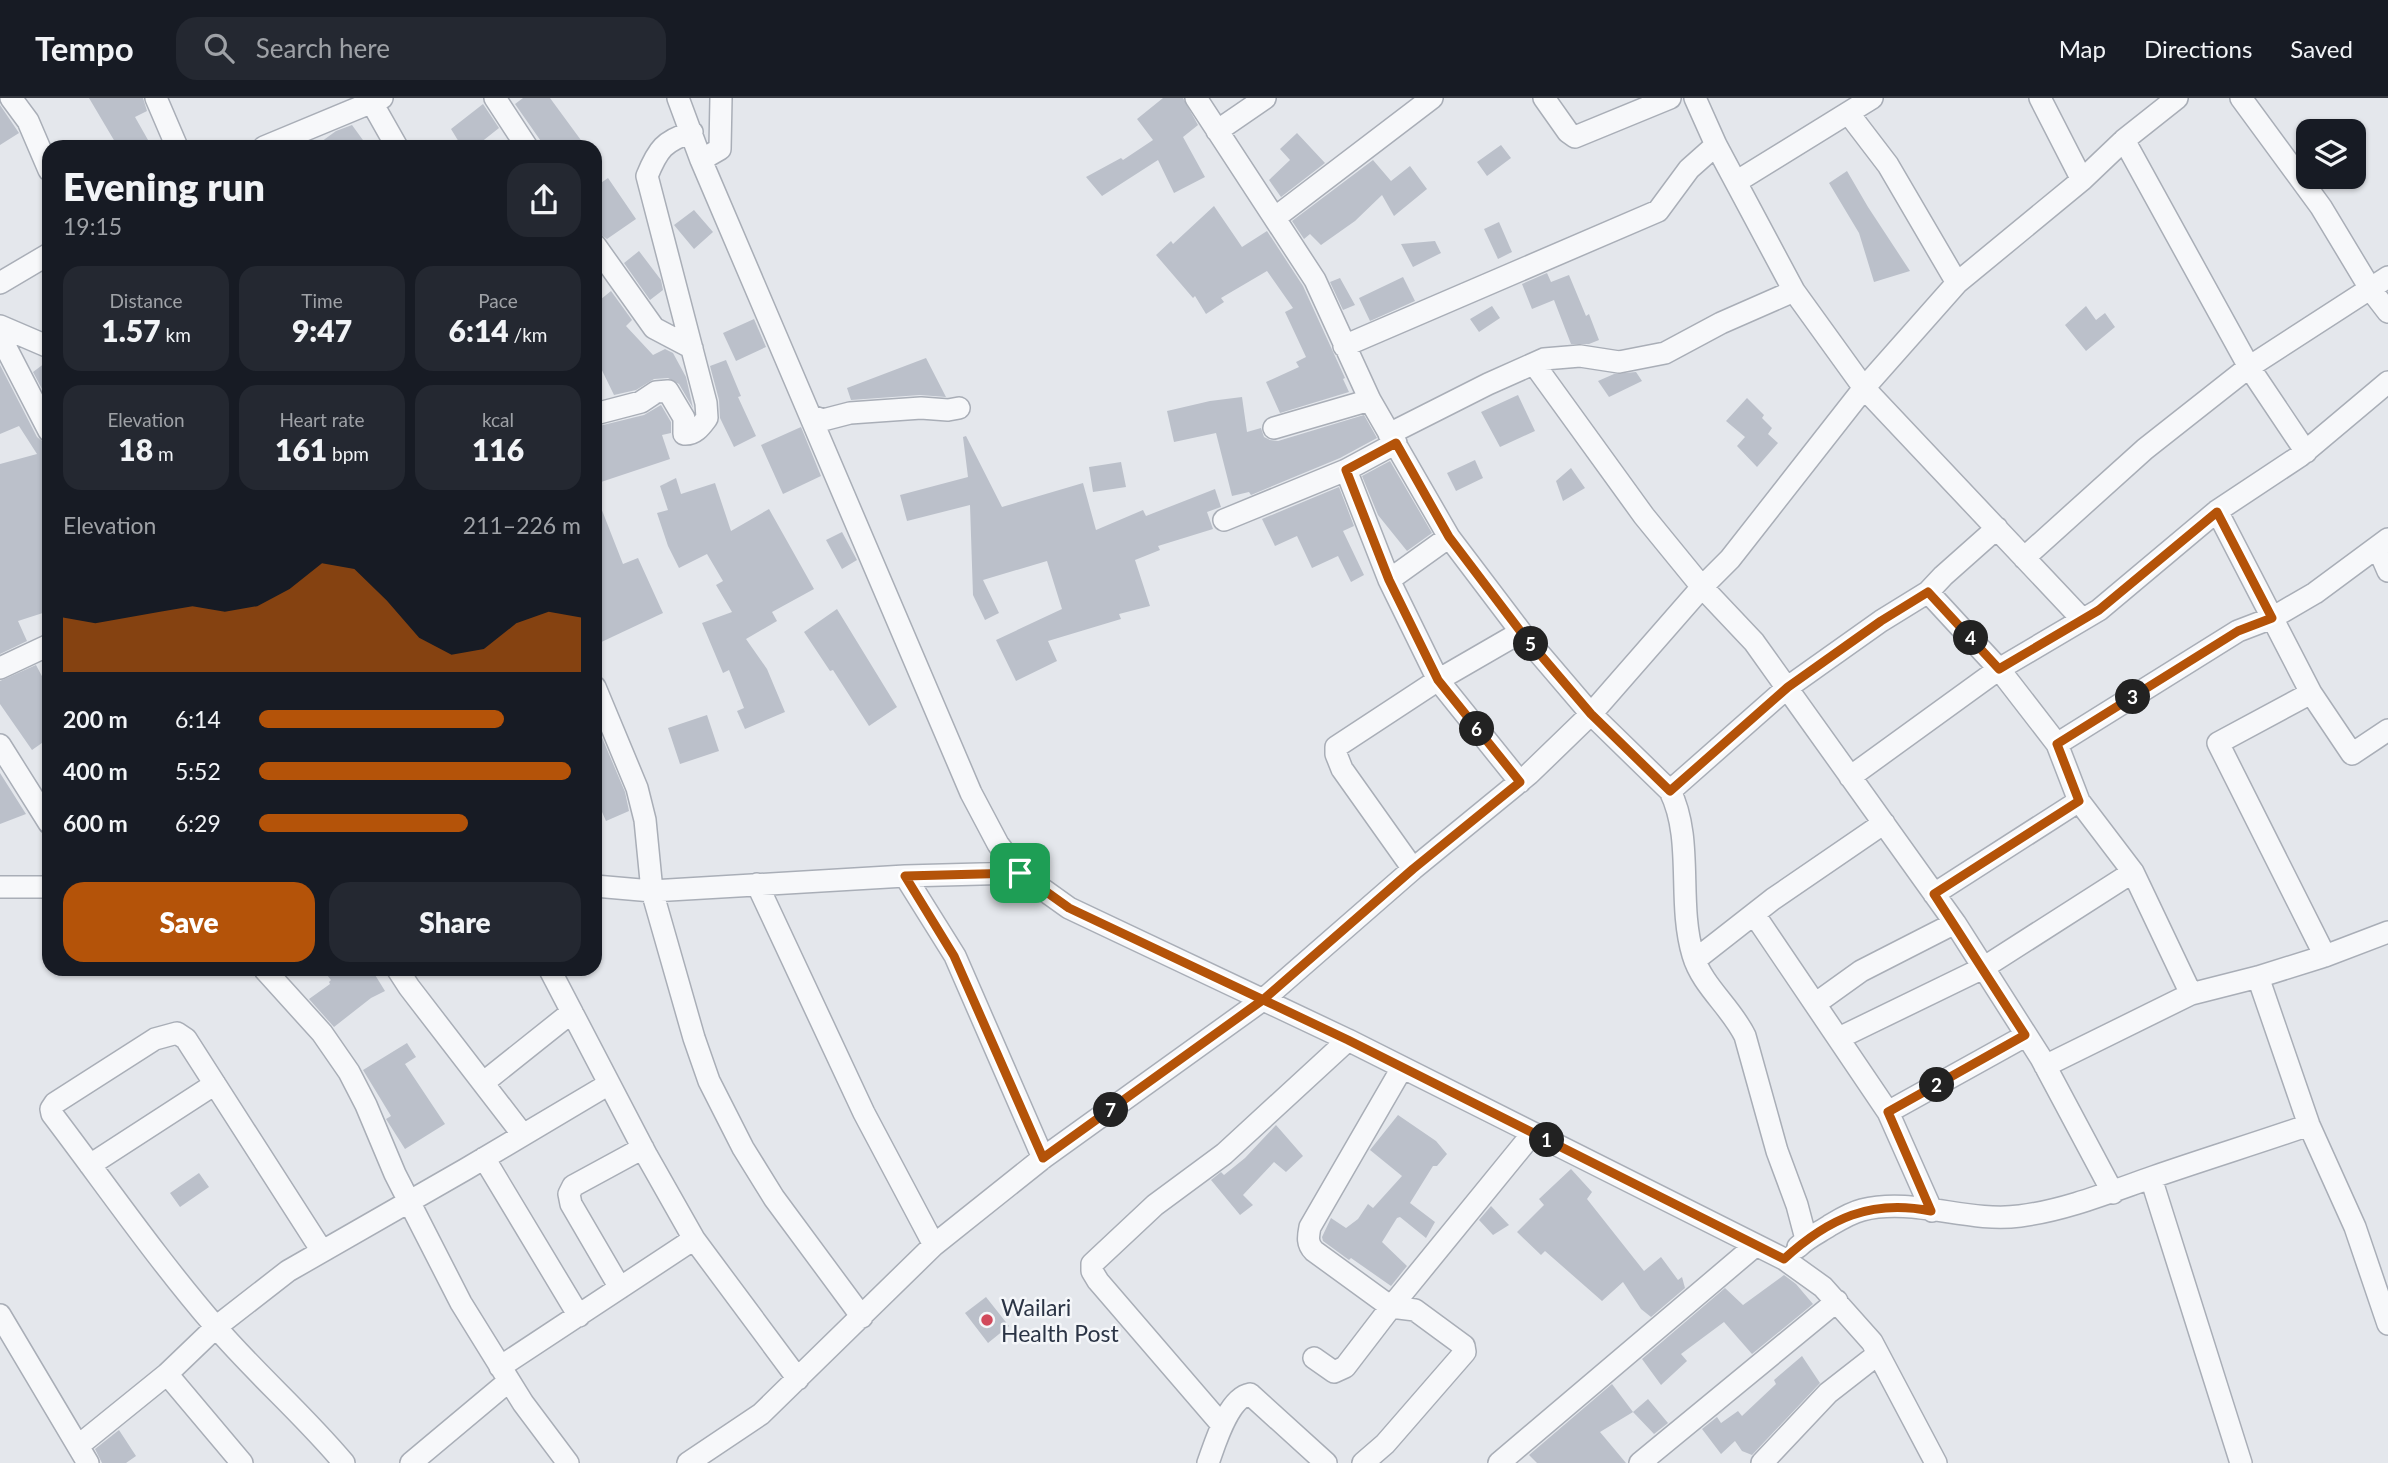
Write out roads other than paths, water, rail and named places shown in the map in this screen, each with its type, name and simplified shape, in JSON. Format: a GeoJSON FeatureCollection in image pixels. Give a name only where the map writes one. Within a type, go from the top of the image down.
{"type":"FeatureCollection","features":[{"type":"Feature","properties":{"kind":"street"},"geometry":{"type":"LineString","coordinates":[[11,98],[28,121],[42,154]]}},
{"type":"Feature","properties":{"kind":"street"},"geometry":{"type":"LineString","coordinates":[[156,98],[174,140]]}},
{"type":"Feature","properties":{"kind":"street"},"geometry":{"type":"LineString","coordinates":[[495,98],[522,140]]}},
{"type":"Feature","properties":{"kind":"street"},"geometry":{"type":"LineString","coordinates":[[678,98],[701,160],[971,793],[998,844],[1020,873],[1069,908],[1348,1040],[1784,1259],[1823,1287],[1872,1342],[1936,1463]]}},
{"type":"Feature","properties":{"kind":"street"},"geometry":{"type":"LineString","coordinates":[[701,160],[720,149],[722,98]]}},
{"type":"Feature","properties":{"kind":"street"},"geometry":{"type":"LineString","coordinates":[[1196,98],[1315,280],[1370,400],[1449,537],[1521,632],[1591,714],[1670,791],[1677,804],[1682,829],[1689,937],[1695,960],[1701,974],[1740,1025],[1745,1036],[1777,1151],[1806,1239]]}},
{"type":"Feature","properties":{"kind":"street"},"geometry":{"type":"LineString","coordinates":[[1217,131],[1265,98]]}},
{"type":"Feature","properties":{"kind":"street"},"geometry":{"type":"LineString","coordinates":[[1276,217],[1432,98]]}},
{"type":"Feature","properties":{"kind":"street"},"geometry":{"type":"LineString","coordinates":[[1544,98],[1568,132],[1575,137],[1671,98]]}},
{"type":"Feature","properties":{"kind":"street"},"geometry":{"type":"LineString","coordinates":[[1695,98],[1716,145],[1794,291],[1864,388],[2082,619]]}},
{"type":"Feature","properties":{"kind":"street"},"geometry":{"type":"LineString","coordinates":[[1735,182],[1872,98]]}},
{"type":"Feature","properties":{"kind":"street"},"geometry":{"type":"LineString","coordinates":[[2040,98],[2082,180]]}},
{"type":"Feature","properties":{"kind":"street"},"geometry":{"type":"LineString","coordinates":[[688,1463],[761,1414],[934,1245],[1043,1158],[1264,999],[1413,869],[1520,782],[1591,714],[1702,587],[1730,559],[1864,388],[1957,283],[2177,98]]}},
{"type":"Feature","properties":{"kind":"street"},"geometry":{"type":"LineString","coordinates":[[2241,98],[2321,207],[2371,290],[2388,312]]}},
{"type":"Feature","properties":{"kind":"street"},"geometry":{"type":"LineString","coordinates":[[280,140],[376,99],[394,140]]}},
{"type":"Feature","properties":{"kind":"street"},"geometry":{"type":"LineString","coordinates":[[1849,114],[1888,165],[1957,283]]}},
{"type":"Feature","properties":{"kind":"street"},"geometry":{"type":"LineString","coordinates":[[602,412],[668,391],[684,418],[684,434],[699,429],[707,418],[706,403],[647,176],[660,149],[673,138],[692,132]]}},
{"type":"Feature","properties":{"kind":"street"},"geometry":{"type":"LineString","coordinates":[[2124,140],[2249,367],[2306,452]]}},
{"type":"Feature","properties":{"kind":"street"},"geometry":{"type":"LineString","coordinates":[[1344,346],[1658,211],[1689,169],[1716,145]]}},
{"type":"Feature","properties":{"kind":"street"},"geometry":{"type":"LineString","coordinates":[[602,255],[654,328],[692,348]]}},
{"type":"Feature","properties":{"kind":"street"},"geometry":{"type":"LineString","coordinates":[[0,283],[42,258]]}},
{"type":"Feature","properties":{"kind":"street"},"geometry":{"type":"LineString","coordinates":[[2024,558],[2145,449],[2249,367],[2388,277]]}},
{"type":"Feature","properties":{"kind":"street"},"geometry":{"type":"LineString","coordinates":[[1224,520],[1346,470],[1393,439],[1488,384],[1545,359],[1580,356],[1619,362],[1665,354],[1721,323],[1794,291]]}},
{"type":"Feature","properties":{"kind":"street"},"geometry":{"type":"LineString","coordinates":[[0,326],[42,344]]}},
{"type":"Feature","properties":{"kind":"street"},"geometry":{"type":"LineString","coordinates":[[0,336],[42,417]]}},
{"type":"Feature","properties":{"kind":"street"},"geometry":{"type":"LineString","coordinates":[[1534,364],[1644,516],[1702,587],[1754,642],[1788,687],[1955,923],[2045,1066],[2113,1193]]}},
{"type":"Feature","properties":{"kind":"street"},"geometry":{"type":"LineString","coordinates":[[1850,777],[1999,669],[2099,610],[2217,512],[2306,452],[2388,382]]}},
{"type":"Feature","properties":{"kind":"street"},"geometry":{"type":"LineString","coordinates":[[1274,428],[1370,400]]}},
{"type":"Feature","properties":{"kind":"street"},"geometry":{"type":"LineString","coordinates":[[811,415],[823,420],[850,413],[959,408]]}},
{"type":"Feature","properties":{"kind":"street"},"geometry":{"type":"LineString","coordinates":[[1346,470],[1389,580],[1438,680],[1520,782]]}},
{"type":"Feature","properties":{"kind":"street"},"geometry":{"type":"LineString","coordinates":[[2217,512],[2311,693],[2352,754],[2388,730]]}},
{"type":"Feature","properties":{"kind":"street"},"geometry":{"type":"LineString","coordinates":[[1670,791],[1788,687],[1881,621],[1928,592],[1997,528]]}},
{"type":"Feature","properties":{"kind":"street"},"geometry":{"type":"LineString","coordinates":[[1389,580],[1449,537]]}},
{"type":"Feature","properties":{"kind":"street"},"geometry":{"type":"LineString","coordinates":[[2057,744],[2238,631],[2272,618],[2315,593],[2383,543],[2388,570]]}},
{"type":"Feature","properties":{"kind":"street"},"geometry":{"type":"LineString","coordinates":[[1928,592],[1999,669],[2057,744],[2079,801],[2133,872],[2191,994]]}},
{"type":"Feature","properties":{"kind":"street"},"geometry":{"type":"LineString","coordinates":[[1413,869],[1342,769],[1336,747],[1438,680],[1521,632]]}},
{"type":"Feature","properties":{"kind":"street"},"geometry":{"type":"LineString","coordinates":[[0,668],[42,648]]}},
{"type":"Feature","properties":{"kind":"street"},"geometry":{"type":"LineString","coordinates":[[2311,693],[2218,743],[2325,956]]}},
{"type":"Feature","properties":{"kind":"street"},"geometry":{"type":"LineString","coordinates":[[602,703],[637,788],[645,820],[652,891],[694,1038],[715,1092],[743,1148],[774,1198],[862,1317]]}},
{"type":"Feature","properties":{"kind":"street"},"geometry":{"type":"LineString","coordinates":[[0,746],[42,811]]}},
{"type":"Feature","properties":{"kind":"street"},"geometry":{"type":"LineString","coordinates":[[1934,894],[2079,801]]}},
{"type":"Feature","properties":{"kind":"street"},"geometry":{"type":"LineString","coordinates":[[1695,960],[1754,914],[1884,823]]}},
{"type":"Feature","properties":{"kind":"street"},"geometry":{"type":"LineString","coordinates":[[1839,1038],[1983,968],[2133,872]]}},
{"type":"Feature","properties":{"kind":"street"},"geometry":{"type":"LineString","coordinates":[[602,887],[652,891],[905,876],[1020,873]]}},
{"type":"Feature","properties":{"kind":"street"},"geometry":{"type":"LineString","coordinates":[[905,876],[954,956],[1043,1158]]}},
{"type":"Feature","properties":{"kind":"street"},"geometry":{"type":"LineString","coordinates":[[757,884],[864,1113],[934,1245]]}},
{"type":"Feature","properties":{"kind":"street"},"geometry":{"type":"LineString","coordinates":[[0,887],[42,887]]}},
{"type":"Feature","properties":{"kind":"street"},"geometry":{"type":"LineString","coordinates":[[1754,914],[1888,1112],[1931,1211]]}},
{"type":"Feature","properties":{"kind":"street"},"geometry":{"type":"LineString","coordinates":[[1815,1004],[1861,971],[1955,923]]}},
{"type":"Feature","properties":{"kind":"street"},"geometry":{"type":"LineString","coordinates":[[2045,1066],[2191,994],[2325,956],[2388,932]]}},
{"type":"Feature","properties":{"kind":"street"},"geometry":{"type":"LineString","coordinates":[[271,976],[322,1032],[349,1072],[409,1202],[461,1303],[505,1374],[568,1463]]}},
{"type":"Feature","properties":{"kind":"street"},"geometry":{"type":"LineString","coordinates":[[402,976],[523,1135]]}},
{"type":"Feature","properties":{"kind":"street"},"geometry":{"type":"LineString","coordinates":[[553,976],[643,1149],[695,1239],[798,1379]]}},
{"type":"Feature","properties":{"kind":"street"},"geometry":{"type":"LineString","coordinates":[[2258,977],[2309,1125],[2354,1227],[2388,1324]]}},
{"type":"Feature","properties":{"kind":"street"},"geometry":{"type":"LineString","coordinates":[[483,1083],[572,1012]]}},
{"type":"Feature","properties":{"kind":"street"},"geometry":{"type":"LineString","coordinates":[[322,1251],[186,1039],[177,1033],[167,1034],[55,1103],[51,1109],[90,1165],[216,1327],[307,1419],[344,1463]]}},
{"type":"Feature","properties":{"kind":"street"},"geometry":{"type":"LineString","coordinates":[[1888,1112],[2025,1035]]}},
{"type":"Feature","properties":{"kind":"street"},"geometry":{"type":"LineString","coordinates":[[1222,1425],[1098,1281],[1092,1271],[1092,1264],[1155,1205],[1224,1154],[1348,1040]]}},
{"type":"Feature","properties":{"kind":"street"},"geometry":{"type":"LineString","coordinates":[[1363,1463],[1385,1444],[1465,1352],[1464,1346],[1415,1310],[1391,1307],[1314,1251],[1308,1239],[1310,1227],[1402,1068]]}},
{"type":"Feature","properties":{"kind":"street"},"geometry":{"type":"LineString","coordinates":[[90,1165],[215,1084]]}},
{"type":"Feature","properties":{"kind":"street"},"geometry":{"type":"LineString","coordinates":[[0,1315],[83,1455],[216,1327],[288,1271],[610,1084]]}},
{"type":"Feature","properties":{"kind":"street"},"geometry":{"type":"LineString","coordinates":[[1784,1259],[1806,1239],[1850,1214],[1863,1210],[1902,1206],[1982,1216],[2020,1216],[2113,1193],[2309,1125]]}},
{"type":"Feature","properties":{"kind":"street"},"geometry":{"type":"LineString","coordinates":[[1314,1358],[1334,1371],[1345,1367],[1533,1133]]}},
{"type":"Feature","properties":{"kind":"street"},"geometry":{"type":"LineString","coordinates":[[621,1288],[571,1204],[569,1194],[573,1185],[643,1149]]}},
{"type":"Feature","properties":{"kind":"street"},"geometry":{"type":"LineString","coordinates":[[484,1158],[579,1315]]}},
{"type":"Feature","properties":{"kind":"street"},"geometry":{"type":"LineString","coordinates":[[2151,1178],[2241,1463]]}},
{"type":"Feature","properties":{"kind":"street"},"geometry":{"type":"LineString","coordinates":[[411,1463],[505,1374],[579,1315],[695,1239]]}},
{"type":"Feature","properties":{"kind":"street"},"geometry":{"type":"LineString","coordinates":[[1508,1460],[1756,1245]]}},
{"type":"Feature","properties":{"kind":"street"},"geometry":{"type":"LineString","coordinates":[[1640,1463],[1837,1301]]}},
{"type":"Feature","properties":{"kind":"street"},"geometry":{"type":"LineString","coordinates":[[1762,1463],[1828,1393],[1878,1354]]}},
{"type":"Feature","properties":{"kind":"street"},"geometry":{"type":"LineString","coordinates":[[167,1374],[242,1463]]}},
{"type":"Feature","properties":{"kind":"street"},"geometry":{"type":"LineString","coordinates":[[1208,1463],[1222,1425],[1240,1398],[1250,1394],[1326,1463]]}},
{"type":"Feature","properties":{"kind":"place","name":"Wailari Health Post"},"geometry":{"type":"Point","coordinates":[987,1320]}}]}
